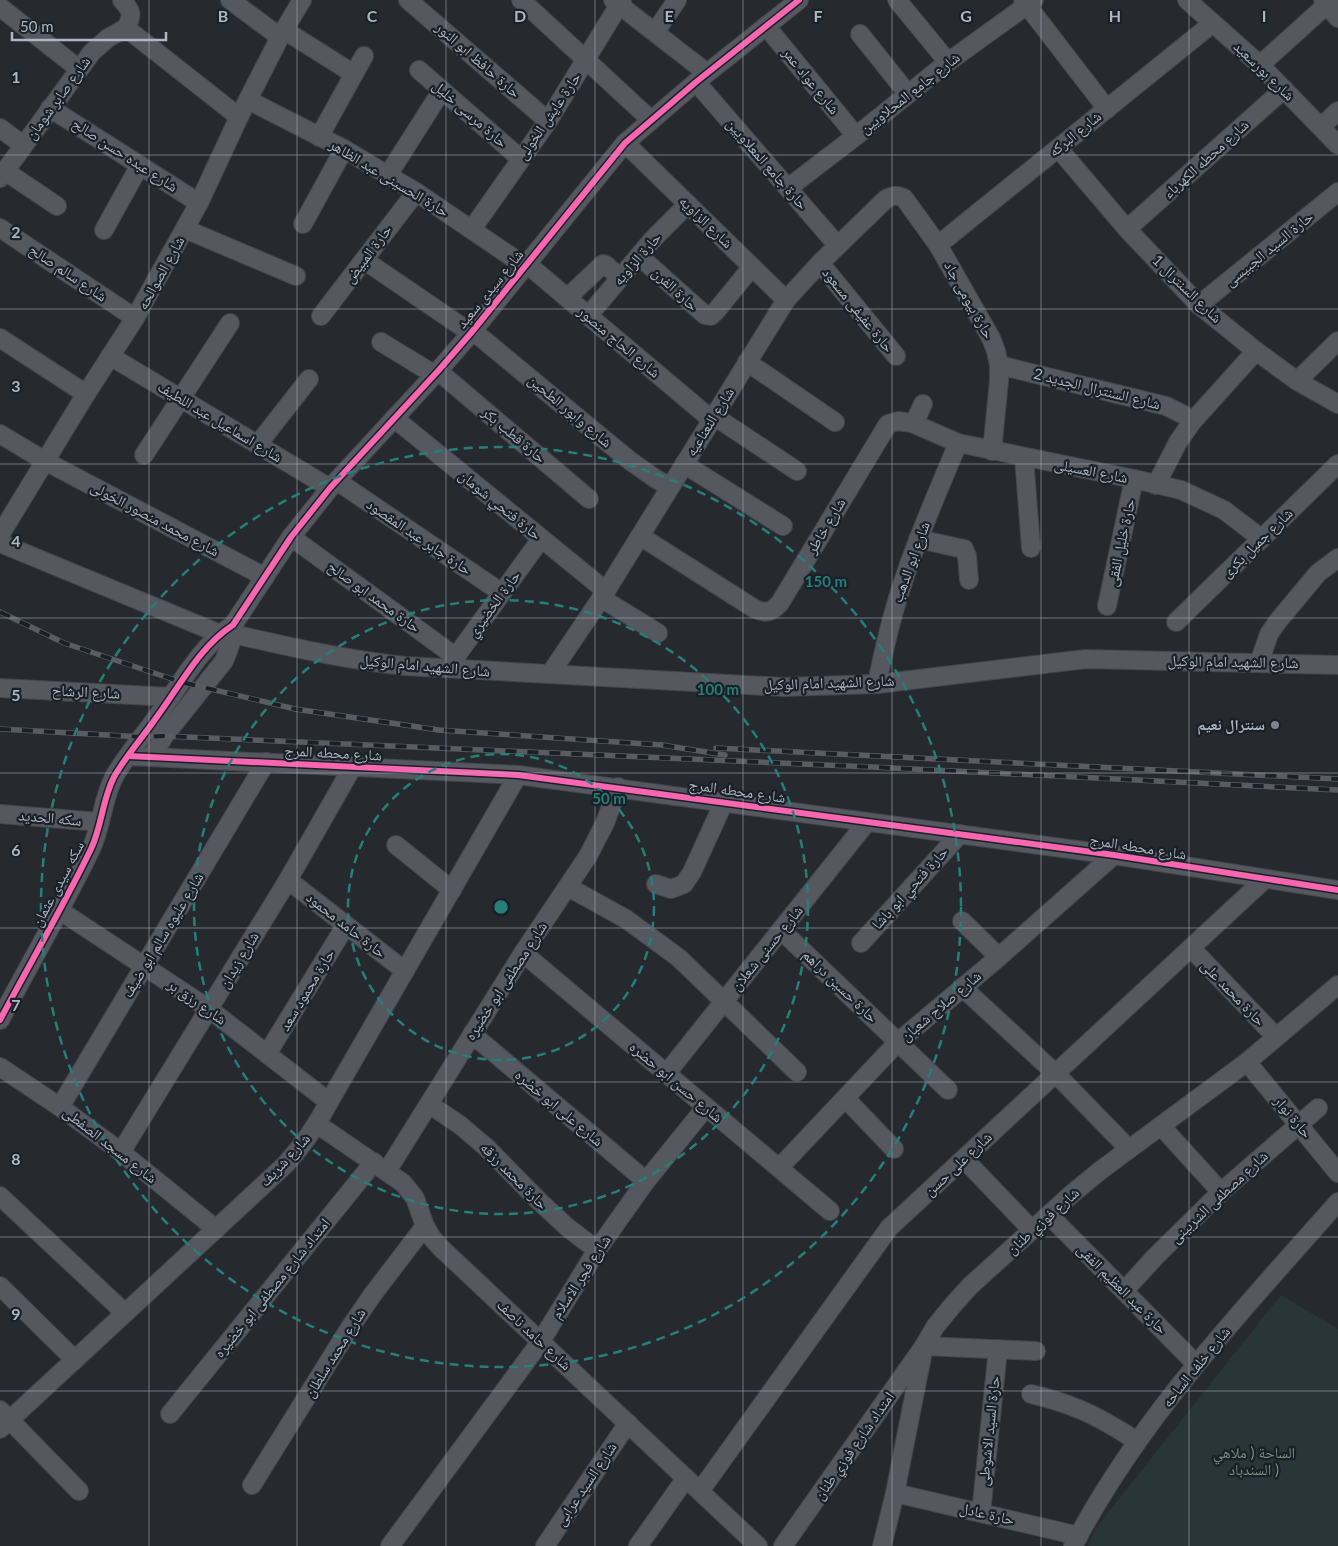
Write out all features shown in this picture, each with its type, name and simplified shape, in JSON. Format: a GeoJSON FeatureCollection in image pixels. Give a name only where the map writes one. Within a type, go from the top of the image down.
{"type":"FeatureCollection","features":[{"type":"Feature","properties":{"kind":"street"},"geometry":{"type":"LineString","coordinates":[[122,0],[129,8],[131,18],[126,28],[239,117]]}},
{"type":"Feature","properties":{"kind":"street"},"geometry":{"type":"LineString","coordinates":[[230,0],[282,33],[354,74]]}},
{"type":"Feature","properties":{"kind":"street","name":"شارع الصوالحه"},"geometry":{"type":"LineString","coordinates":[[0,535],[135,318],[199,203],[239,117],[282,33],[302,0]]}},
{"type":"Feature","properties":{"kind":"street","name":"حارة حافظ ابو النور"},"geometry":{"type":"LineString","coordinates":[[408,0],[548,121]]}},
{"type":"Feature","properties":{"kind":"street"},"geometry":{"type":"LineString","coordinates":[[521,0],[651,120]]}},
{"type":"Feature","properties":{"kind":"street"},"geometry":{"type":"LineString","coordinates":[[655,32],[677,0]]}},
{"type":"Feature","properties":{"kind":"street","name":"شارع سيدى سعيد"},"geometry":{"type":"LineString","coordinates":[[229,631],[291,537],[334,484],[437,373],[472,332],[625,143],[701,78],[799,0]]}},
{"type":"Feature","properties":{"kind":"street"},"geometry":{"type":"LineString","coordinates":[[897,0],[948,62]]}},
{"type":"Feature","properties":{"kind":"street","name":"شارع بورسعيد"},"geometry":{"type":"LineString","coordinates":[[1187,0],[1260,65],[1338,145]]}},
{"type":"Feature","properties":{"kind":"street","name":"حارة عايش الخولى"},"geometry":{"type":"LineString","coordinates":[[472,229],[548,121],[586,60],[618,2]]}},
{"type":"Feature","properties":{"kind":"street","name":"حارة جامع المعلاويين"},"geometry":{"type":"LineString","coordinates":[[618,2],[655,32],[701,78],[788,188],[838,246]]}},
{"type":"Feature","properties":{"kind":"street"},"geometry":{"type":"LineString","coordinates":[[1028,2],[1107,109]]}},
{"type":"Feature","properties":{"kind":"street","name":"شارع جامع المحلاويين"},"geometry":{"type":"LineString","coordinates":[[788,188],[948,62],[1028,2]]}},
{"type":"Feature","properties":{"kind":"street"},"geometry":{"type":"LineString","coordinates":[[1260,65],[1327,2],[1338,18]]}},
{"type":"Feature","properties":{"kind":"street"},"geometry":{"type":"LineString","coordinates":[[0,7],[79,69]]}},
{"type":"Feature","properties":{"kind":"street","name":"شارع البركه"},"geometry":{"type":"LineString","coordinates":[[938,245],[1213,23]]}},
{"type":"Feature","properties":{"kind":"street","name":"شارع عواد عمر"},"geometry":{"type":"LineString","coordinates":[[766,26],[856,136]]}},
{"type":"Feature","properties":{"kind":"street","name":"شارع صابر شومان"},"geometry":{"type":"LineString","coordinates":[[2,175],[92,52],[108,38],[126,28]]}},
{"type":"Feature","properties":{"kind":"street"},"geometry":{"type":"LineString","coordinates":[[860,34],[908,94]]}},
{"type":"Feature","properties":{"kind":"street"},"geometry":{"type":"LineString","coordinates":[[320,137],[364,56]]}},
{"type":"Feature","properties":{"kind":"street","name":"حارة مرسى خليل"},"geometry":{"type":"LineString","coordinates":[[419,70],[521,159]]}},
{"type":"Feature","properties":{"kind":"street","name":"شارع محطه الكهرباء"},"geometry":{"type":"LineString","coordinates":[[1127,229],[1284,89]]}},
{"type":"Feature","properties":{"kind":"street"},"geometry":{"type":"LineString","coordinates":[[388,175],[442,90]]}},
{"type":"Feature","properties":{"kind":"street","name":"حارة الحسينى عبد الظاهر"},"geometry":{"type":"LineString","coordinates":[[248,100],[344,149],[388,175],[526,265]]}},
{"type":"Feature","properties":{"kind":"street","name":"شارع عبده حسن صالح"},"geometry":{"type":"LineString","coordinates":[[50,108],[199,203]]}},
{"type":"Feature","properties":{"kind":"street"},"geometry":{"type":"LineString","coordinates":[[1321,127],[1338,111]]}},
{"type":"Feature","properties":{"kind":"street"},"geometry":{"type":"LineString","coordinates":[[0,128],[23,145]]}},
{"type":"Feature","properties":{"kind":"street","name":"شارع الزاويه"},"geometry":{"type":"LineString","coordinates":[[625,143],[786,300]]}},
{"type":"Feature","properties":{"kind":"street","name":"شارع السنترال 1"},"geometry":{"type":"LineString","coordinates":[[1058,148],[1127,229],[1200,305],[1256,352],[1297,381],[1338,404]]}},
{"type":"Feature","properties":{"kind":"street"},"geometry":{"type":"LineString","coordinates":[[303,224],[344,149]]}},
{"type":"Feature","properties":{"kind":"street"},"geometry":{"type":"LineString","coordinates":[[104,230],[140,165]]}},
{"type":"Feature","properties":{"kind":"street"},"geometry":{"type":"LineString","coordinates":[[2,175],[57,206]]}},
{"type":"Feature","properties":{"kind":"street","name":"حارة المبيض"},"geometry":{"type":"LineString","coordinates":[[321,316],[416,192]]}},
{"type":"Feature","properties":{"kind":"street","name":"حارة السيد الجبيسى"},"geometry":{"type":"LineString","coordinates":[[1200,305],[1338,192]]}},
{"type":"Feature","properties":{"kind":"street","name":"حارة بيومى جاد"},"geometry":{"type":"LineString","coordinates":[[898,196],[904,198],[938,245],[991,338],[996,351],[999,365],[999,380],[992,451]]}},
{"type":"Feature","properties":{"kind":"street","name":"شارع النعناعيه"},"geometry":{"type":"LineString","coordinates":[[550,674],[604,595],[786,300],[820,263],[886,199],[898,196]]}},
{"type":"Feature","properties":{"kind":"street","name":"حارة الزاويه"},"geometry":{"type":"LineString","coordinates":[[588,316],[670,221],[688,204]]}},
{"type":"Feature","properties":{"kind":"street","name":"شارع سالم صالح"},"geometry":{"type":"LineString","coordinates":[[0,228],[135,318]]}},
{"type":"Feature","properties":{"kind":"street"},"geometry":{"type":"LineString","coordinates":[[185,229],[296,276]]}},
{"type":"Feature","properties":{"kind":"street","name":"حارة الفرن"},"geometry":{"type":"LineString","coordinates":[[639,256],[704,316],[711,316],[716,311],[752,267]]}},
{"type":"Feature","properties":{"kind":"street","name":"شارع وابور الطحين"},"geometry":{"type":"LineString","coordinates":[[364,260],[472,332],[629,460],[670,487]]}},
{"type":"Feature","properties":{"kind":"street","name":"حارة عفيفى مسعود"},"geometry":{"type":"LineString","coordinates":[[820,263],[896,356]]}},
{"type":"Feature","properties":{"kind":"street"},"geometry":{"type":"LineString","coordinates":[[567,298],[603,264],[620,278]]}},
{"type":"Feature","properties":{"kind":"street","name":"شارع الحاج منصور"},"geometry":{"type":"LineString","coordinates":[[526,265],[713,418],[797,471]]}},
{"type":"Feature","properties":{"kind":"street"},"geometry":{"type":"LineString","coordinates":[[144,455],[230,323]]}},
{"type":"Feature","properties":{"kind":"street"},"geometry":{"type":"LineString","coordinates":[[0,338],[86,394]]}},
{"type":"Feature","properties":{"kind":"street"},"geometry":{"type":"LineString","coordinates":[[1297,381],[1338,341]]}},
{"type":"Feature","properties":{"kind":"street","name":"حارة قطب بكر"},"geometry":{"type":"LineString","coordinates":[[381,342],[437,373],[590,499]]}},
{"type":"Feature","properties":{"kind":"street"},"geometry":{"type":"LineString","coordinates":[[1156,485],[1178,442],[1192,422],[1256,352]]}},
{"type":"Feature","properties":{"kind":"street","name":"شارع اسماعيل عبد اللطيف"},"geometry":{"type":"LineString","coordinates":[[110,356],[258,444],[334,484]]}},
{"type":"Feature","properties":{"kind":"street"},"geometry":{"type":"LineString","coordinates":[[748,362],[835,422]]}},
{"type":"Feature","properties":{"kind":"street","name":"شارع السنترال الجديد 2"},"geometry":{"type":"LineString","coordinates":[[999,365],[1166,406],[1184,415],[1192,422]]}},
{"type":"Feature","properties":{"kind":"street"},"geometry":{"type":"LineString","coordinates":[[258,444],[309,379]]}},
{"type":"Feature","properties":{"kind":"street"},"geometry":{"type":"LineString","coordinates":[[912,423],[923,404]]}},
{"type":"Feature","properties":{"kind":"street","name":"حارة فتحي شومان"},"geometry":{"type":"LineString","coordinates":[[394,418],[541,539],[604,595],[658,633]]}},
{"type":"Feature","properties":{"kind":"street","name":"شارع خاطر"},"geometry":{"type":"LineString","coordinates":[[640,536],[755,609],[764,613],[773,610],[780,603],[888,424],[898,421],[912,423]]}},
{"type":"Feature","properties":{"kind":"street","name":"شارع العسيلى"},"geometry":{"type":"LineString","coordinates":[[912,423],[958,444],[1181,490],[1224,510],[1262,539]]}},
{"type":"Feature","properties":{"kind":"street","name":"شارع محمد منصور الخولى"},"geometry":{"type":"LineString","coordinates":[[0,434],[45,461],[265,577]]}},
{"type":"Feature","properties":{"kind":"street","name":"شارع ابو الدهب"},"geometry":{"type":"LineString","coordinates":[[877,684],[893,616],[918,539],[958,444]]}},
{"type":"Feature","properties":{"kind":"street"},"geometry":{"type":"LineString","coordinates":[[1024,457],[1030,548]]}},
{"type":"Feature","properties":{"kind":"street"},"geometry":{"type":"LineString","coordinates":[[684,464],[783,526]]}},
{"type":"Feature","properties":{"kind":"street","name":"شارع جميل بكرى"},"geometry":{"type":"LineString","coordinates":[[1176,622],[1338,464]]}},
{"type":"Feature","properties":{"kind":"street","name":"حارة خليل الفقى"},"geometry":{"type":"LineString","coordinates":[[1107,606],[1134,479]]}},
{"type":"Feature","properties":{"kind":"street","name":"حارة جابر عبد المقصود"},"geometry":{"type":"LineString","coordinates":[[334,484],[502,594]]}},
{"type":"Feature","properties":{"kind":"street","name":"حارة محمد ابو صالح"},"geometry":{"type":"LineString","coordinates":[[291,537],[452,663]]}},
{"type":"Feature","properties":{"kind":"street","name":"حارة الخضيري"},"geometry":{"type":"LineString","coordinates":[[452,663],[541,539]]}},
{"type":"Feature","properties":{"kind":"street"},"geometry":{"type":"LineString","coordinates":[[918,539],[964,549],[967,556],[969,580]]}},
{"type":"Feature","properties":{"kind":"street","name":"شارع الشهيد امام الوكيل"},"geometry":{"type":"LineString","coordinates":[[0,543],[229,631],[369,663],[452,663],[550,674],[784,687],[877,684],[1086,659],[1338,665]]}},
{"type":"Feature","properties":{"kind":"street"},"geometry":{"type":"LineString","coordinates":[[1259,663],[1269,634],[1278,621],[1318,573],[1338,558]]}},
{"type":"Feature","properties":{"kind":"street"},"geometry":{"type":"LineString","coordinates":[[152,757],[164,736],[224,661],[230,648],[229,631]]}},
{"type":"Feature","properties":{"kind":"street","name":"سكه سيدى عثمان"},"geometry":{"type":"LineString","coordinates":[[0,1020],[94,842],[105,798],[114,776],[172,697],[180,682],[212,641],[229,631]]}},
{"type":"Feature","properties":{"kind":"street","name":"شارع الرشاح"},"geometry":{"type":"LineString","coordinates":[[0,688],[172,697]]}},
{"type":"Feature","properties":{"kind":"street","name":"شارع محطه المرج"},"geometry":{"type":"LineString","coordinates":[[129,756],[518,774],[960,834],[1338,890]]}},
{"type":"Feature","properties":{"kind":"street","name":"شارع عليوه سالم ابو ضيف"},"geometry":{"type":"LineString","coordinates":[[60,1107],[266,762]]}},
{"type":"Feature","properties":{"kind":"street","name":"شارع زيدان"},"geometry":{"type":"LineString","coordinates":[[121,1152],[288,880],[353,766]]}},
{"type":"Feature","properties":{"kind":"street","name":"شارع شريف"},"geometry":{"type":"LineString","coordinates":[[3,1419],[74,1360],[125,1314],[286,1164],[303,1145],[317,1124],[518,774]]}},
{"type":"Feature","properties":{"kind":"street","name":"شارع مصطفى ابو خضيره"},"geometry":{"type":"LineString","coordinates":[[380,1167],[429,1104],[523,953],[588,856],[605,823],[618,787]]}},
{"type":"Feature","properties":{"kind":"street"},"geometry":{"type":"LineString","coordinates":[[656,884],[670,889],[684,884],[692,872],[724,802]]}},
{"type":"Feature","properties":{"kind":"street","name":"سكه الحديد"},"geometry":{"type":"LineString","coordinates":[[0,814],[100,822]]}},
{"type":"Feature","properties":{"kind":"street","name":"شارع حسنى شعلان"},"geometry":{"type":"LineString","coordinates":[[666,1074],[867,822]]}},
{"type":"Feature","properties":{"kind":"street","name":"حارة فتحي ابو باشا"},"geometry":{"type":"LineString","coordinates":[[861,943],[960,834]]}},
{"type":"Feature","properties":{"kind":"street"},"geometry":{"type":"LineString","coordinates":[[396,846],[452,890]]}},
{"type":"Feature","properties":{"kind":"street","name":"شارع صلاح شعبان"},"geometry":{"type":"LineString","coordinates":[[779,1168],[898,1042],[1114,856]]}},
{"type":"Feature","properties":{"kind":"street","name":"شارع على حسن"},"geometry":{"type":"LineString","coordinates":[[700,1491],[889,1228],[1265,879]]}},
{"type":"Feature","properties":{"kind":"street","name":"حارة حامد محمود"},"geometry":{"type":"LineString","coordinates":[[288,880],[405,971]]}},
{"type":"Feature","properties":{"kind":"street"},"geometry":{"type":"LineString","coordinates":[[568,887],[626,919],[679,958],[797,1072]]}},
{"type":"Feature","properties":{"kind":"street","name":"شارع رزق بر"},"geometry":{"type":"LineString","coordinates":[[59,910],[209,1009],[329,1102]]}},
{"type":"Feature","properties":{"kind":"street"},"geometry":{"type":"LineString","coordinates":[[962,920],[999,956]]}},
{"type":"Feature","properties":{"kind":"street","name":"حارة محمود سعد"},"geometry":{"type":"LineString","coordinates":[[267,1054],[346,925]]}},
{"type":"Feature","properties":{"kind":"street","name":"حارة حسين دراهم"},"geometry":{"type":"LineString","coordinates":[[781,930],[898,1042]]}},
{"type":"Feature","properties":{"kind":"street","name":"حارة محمد على"},"geometry":{"type":"LineString","coordinates":[[1191,948],[1276,1038]]}},
{"type":"Feature","properties":{"kind":"street","name":"شارع حسن ابو حضره"},"geometry":{"type":"LineString","coordinates":[[523,953],[830,1211]]}},
{"type":"Feature","properties":{"kind":"street","name":"شارع فوزي طنان"},"geometry":{"type":"LineString","coordinates":[[882,1546],[895,1492],[924,1346],[952,1306],[970,1286],[1101,1170],[1247,1062],[1338,985]]}},
{"type":"Feature","properties":{"kind":"street"},"geometry":{"type":"LineString","coordinates":[[962,988],[1056,1074],[1129,1149]]}},
{"type":"Feature","properties":{"kind":"street","name":"شارع على ابو خضره"},"geometry":{"type":"LineString","coordinates":[[472,1034],[646,1181]]}},
{"type":"Feature","properties":{"kind":"street"},"geometry":{"type":"LineString","coordinates":[[898,1042],[948,1090]]}},
{"type":"Feature","properties":{"kind":"street","name":"حارة نوار"},"geometry":{"type":"LineString","coordinates":[[1247,1062],[1338,1173]]}},
{"type":"Feature","properties":{"kind":"street","name":"شارع مسجد الصفطى"},"geometry":{"type":"LineString","coordinates":[[0,1067],[60,1107],[121,1152],[216,1230]]}},
{"type":"Feature","properties":{"kind":"street"},"geometry":{"type":"LineString","coordinates":[[845,1098],[894,1149]]}},
{"type":"Feature","properties":{"kind":"street","name":"حارة محمد رزقه"},"geometry":{"type":"LineString","coordinates":[[429,1104],[460,1125],[488,1148],[539,1201],[567,1227],[597,1250]]}},
{"type":"Feature","properties":{"kind":"street","name":"شارع فجر الاسلام"},"geometry":{"type":"LineString","coordinates":[[390,1546],[541,1341],[597,1250],[646,1181],[706,1107]]}},
{"type":"Feature","properties":{"kind":"street","name":"شارع مصطفى الشربينى"},"geometry":{"type":"LineString","coordinates":[[1124,1291],[1155,1257],[1221,1192],[1318,1108]]}},
{"type":"Feature","properties":{"kind":"street","name":"شارع حامد ناصف"},"geometry":{"type":"LineString","coordinates":[[317,1124],[403,1183],[415,1198],[425,1226],[441,1248],[758,1546]]}},
{"type":"Feature","properties":{"kind":"street"},"geometry":{"type":"LineString","coordinates":[[1161,1126],[1221,1192]]}},
{"type":"Feature","properties":{"kind":"street"},"geometry":{"type":"LineString","coordinates":[[964,1159],[1032,1230]]}},
{"type":"Feature","properties":{"kind":"street","name":"امتداد شارع مصطفى ابو خضيره"},"geometry":{"type":"LineString","coordinates":[[170,1414],[380,1167]]}},
{"type":"Feature","properties":{"kind":"street"},"geometry":{"type":"LineString","coordinates":[[0,1196],[125,1314]]}},
{"type":"Feature","properties":{"kind":"street","name":"شارع خلف الساحه"},"geometry":{"type":"LineString","coordinates":[[1076,1541],[1137,1441],[1196,1364],[1338,1202]]}},
{"type":"Feature","properties":{"kind":"street","name":"حارة عبد العظيم الفقى"},"geometry":{"type":"LineString","coordinates":[[1049,1215],[1196,1364]]}},
{"type":"Feature","properties":{"kind":"street","name":"شارع محمد سلطان"},"geometry":{"type":"LineString","coordinates":[[252,1485],[354,1322],[383,1280],[425,1226]]}},
{"type":"Feature","properties":{"kind":"street"},"geometry":{"type":"LineString","coordinates":[[0,1286],[74,1360]]}},
{"type":"Feature","properties":{"kind":"street"},"geometry":{"type":"LineString","coordinates":[[924,1346],[1036,1351]]}},
{"type":"Feature","properties":{"kind":"street","name":"امتداد شارع فوزي طنان"},"geometry":{"type":"LineString","coordinates":[[783,1546],[924,1346]]}},
{"type":"Feature","properties":{"kind":"street","name":"حارة السيد الاشوطى"},"geometry":{"type":"LineString","coordinates":[[981,1513],[998,1349]]}},
{"type":"Feature","properties":{"kind":"street"},"geometry":{"type":"LineString","coordinates":[[1031,1394],[1081,1410],[1104,1421],[1137,1441]]}},
{"type":"Feature","properties":{"kind":"street"},"geometry":{"type":"LineString","coordinates":[[3,1419],[79,1491]]}},
{"type":"Feature","properties":{"kind":"street","name":"شارع السيد عرابى"},"geometry":{"type":"LineString","coordinates":[[545,1546],[628,1423]]}},
{"type":"Feature","properties":{"kind":"street"},"geometry":{"type":"LineString","coordinates":[[638,1546],[686,1478]]}},
{"type":"Feature","properties":{"kind":"street","name":"حارة عادل"},"geometry":{"type":"LineString","coordinates":[[895,1492],[981,1513],[1076,1541]]}},
{"type":"Feature","properties":{"kind":"green space","name":"الساحة ( ملاهي السندباد )"},"geometry":{"type":"Polygon","coordinates":[[[1281,1295],[1338,1329],[1338,1546],[1088,1546],[1095,1529],[1281,1295]]]}},
{"type":"Feature","properties":{"kind":"railway"},"geometry":{"type":"LineString","coordinates":[[0,612],[64,643],[181,682],[295,709],[439,730],[662,745],[725,755]]}},
{"type":"Feature","properties":{"kind":"railway"},"geometry":{"type":"LineString","coordinates":[[0,729],[143,737],[164,736],[872,767],[1338,790]]}},
{"type":"Feature","properties":{"kind":"railway"},"geometry":{"type":"LineString","coordinates":[[716,748],[1338,779]]}},
{"type":"Feature","properties":{"kind":"cycle path"},"geometry":{"type":"LineString","coordinates":[[0,1020],[91,849],[98,831],[110,786],[118,770],[200,656],[210,644],[233,625],[291,537],[330,488],[471,333],[625,143],[696,82],[799,0]]}},
{"type":"Feature","properties":{"kind":"cycle path"},"geometry":{"type":"LineString","coordinates":[[129,756],[518,775],[1114,855],[1338,890]]}},
{"type":"Feature","properties":{"kind":"place","name":"سنترال نعيم"},"geometry":{"type":"Point","coordinates":[1275,725]}}]}
